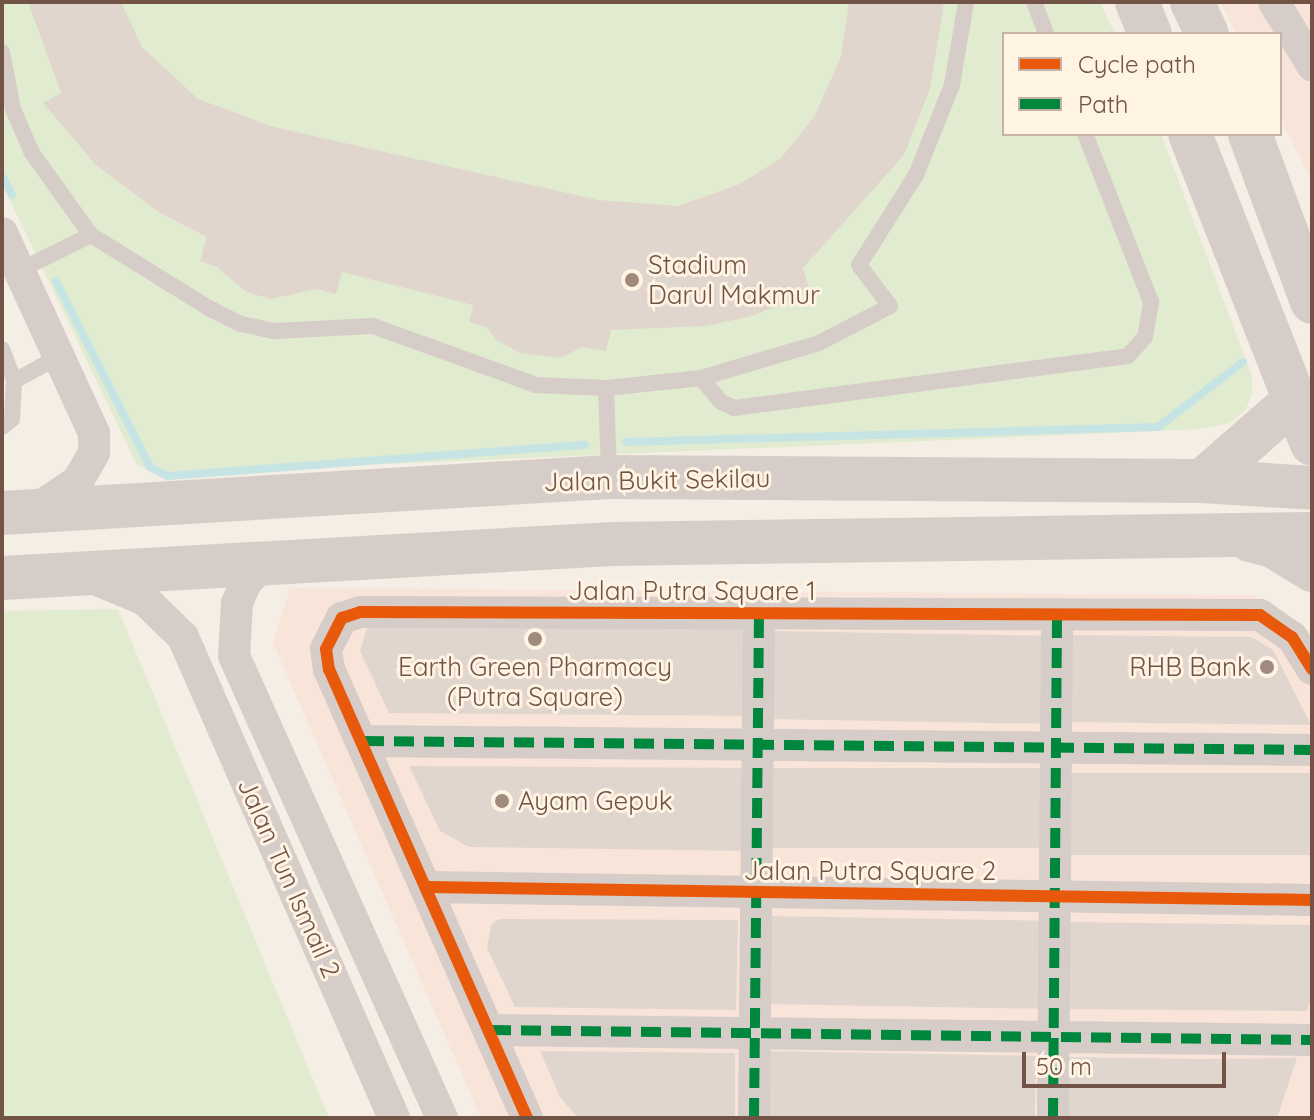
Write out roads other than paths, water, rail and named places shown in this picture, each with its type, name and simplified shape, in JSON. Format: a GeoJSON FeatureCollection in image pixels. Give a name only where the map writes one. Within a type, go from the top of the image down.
{"type":"FeatureCollection","features":[{"type":"Feature","properties":{"kind":"street"},"geometry":{"type":"LineString","coordinates":[[1137,2],[1149,32]]}},
{"type":"Feature","properties":{"kind":"street"},"geometry":{"type":"LineString","coordinates":[[1192,2],[1206,32]]}},
{"type":"Feature","properties":{"kind":"street"},"geometry":{"type":"LineString","coordinates":[[1274,2],[1312,65]]}},
{"type":"Feature","properties":{"kind":"street"},"geometry":{"type":"LineString","coordinates":[[1191,136],[1312,444]]}},
{"type":"Feature","properties":{"kind":"street"},"geometry":{"type":"LineString","coordinates":[[1251,136],[1310,292]]}},
{"type":"Feature","properties":{"kind":"street"},"geometry":{"type":"LineString","coordinates":[[8,248],[89,414],[94,453],[78,481],[17,513]]}},
{"type":"Feature","properties":{"kind":"street"},"geometry":{"type":"LineString","coordinates":[[1202,481],[1295,400]]}},
{"type":"Feature","properties":{"kind":"street","name":"Jalan Bukit Sekilau"},"geometry":{"type":"LineString","coordinates":[[17,513],[609,477],[1202,481],[1312,488]]}},
{"type":"Feature","properties":{"kind":"street"},"geometry":{"type":"LineString","coordinates":[[2,578],[613,544],[1312,534]]}},
{"type":"Feature","properties":{"kind":"street"},"geometry":{"type":"LineString","coordinates":[[1233,536],[1273,546],[1312,570]]}},
{"type":"Feature","properties":{"kind":"street","name":"Jalan Tun Ismail 2"},"geometry":{"type":"LineString","coordinates":[[264,564],[246,582],[237,603],[234,656],[442,1118]]}},
{"type":"Feature","properties":{"kind":"street","name":"Jalan Tun Ismail 2"},"geometry":{"type":"LineString","coordinates":[[81,574],[145,600],[183,637],[394,1118]]}},
{"type":"Feature","properties":{"kind":"street","name":"Jalan Putra Square 1"},"geometry":{"type":"LineString","coordinates":[[527,1118],[364,741],[329,670],[326,649],[342,618],[360,612],[1260,615],[1292,637],[1312,669]]}},
{"type":"Feature","properties":{"kind":"street"},"geometry":{"type":"LineString","coordinates":[[754,1118],[759,614]]}},
{"type":"Feature","properties":{"kind":"street"},"geometry":{"type":"LineString","coordinates":[[1053,1118],[1057,615]]}},
{"type":"Feature","properties":{"kind":"street"},"geometry":{"type":"LineString","coordinates":[[364,741],[1312,750]]}},
{"type":"Feature","properties":{"kind":"street","name":"Jalan Putra Square 2"},"geometry":{"type":"LineString","coordinates":[[427,887],[1312,900]]}},
{"type":"Feature","properties":{"kind":"street"},"geometry":{"type":"LineString","coordinates":[[491,1030],[1055,1033],[1312,1040]]}},
{"type":"Feature","properties":{"kind":"lane"},"geometry":{"type":"LineString","coordinates":[[2,52],[13,109],[32,153],[91,235],[241,324],[274,331],[373,326],[536,385],[606,388],[701,378],[819,343],[890,306],[859,265],[916,175],[952,85],[966,2]]}},
{"type":"Feature","properties":{"kind":"lane"},"geometry":{"type":"LineString","coordinates":[[1034,2],[1045,32]]}},
{"type":"Feature","properties":{"kind":"lane"},"geometry":{"type":"LineString","coordinates":[[701,378],[721,402],[734,408],[1128,356],[1145,337],[1151,302],[1086,136]]}},
{"type":"Feature","properties":{"kind":"lane"},"geometry":{"type":"LineString","coordinates":[[8,248],[91,235]]}},
{"type":"Feature","properties":{"kind":"lane"},"geometry":{"type":"LineString","coordinates":[[2,349],[14,381],[12,419],[2,427]]}},
{"type":"Feature","properties":{"kind":"lane"},"geometry":{"type":"LineString","coordinates":[[14,381],[60,356]]}},
{"type":"Feature","properties":{"kind":"lane"},"geometry":{"type":"LineString","coordinates":[[606,388],[609,477]]}},
{"type":"Feature","properties":{"kind":"waterway"},"geometry":{"type":"LineString","coordinates":[[2,176],[12,195]]}},
{"type":"Feature","properties":{"kind":"waterway"},"geometry":{"type":"LineString","coordinates":[[56,281],[150,467],[168,476],[585,445]]}},
{"type":"Feature","properties":{"kind":"waterway"},"geometry":{"type":"LineString","coordinates":[[626,442],[1158,427],[1243,362]]}},
{"type":"Feature","properties":{"kind":"place","name":"Stadium Darul Makmur"},"geometry":{"type":"Point","coordinates":[632,280]}},
{"type":"Feature","properties":{"kind":"place","name":"Earth Green Pharmacy (Putra Square)"},"geometry":{"type":"Point","coordinates":[535,639]}},
{"type":"Feature","properties":{"kind":"place","name":"RHB Bank"},"geometry":{"type":"Point","coordinates":[1267,667]}},
{"type":"Feature","properties":{"kind":"place","name":"Ayam Gepuk"},"geometry":{"type":"Point","coordinates":[502,801]}}]}
